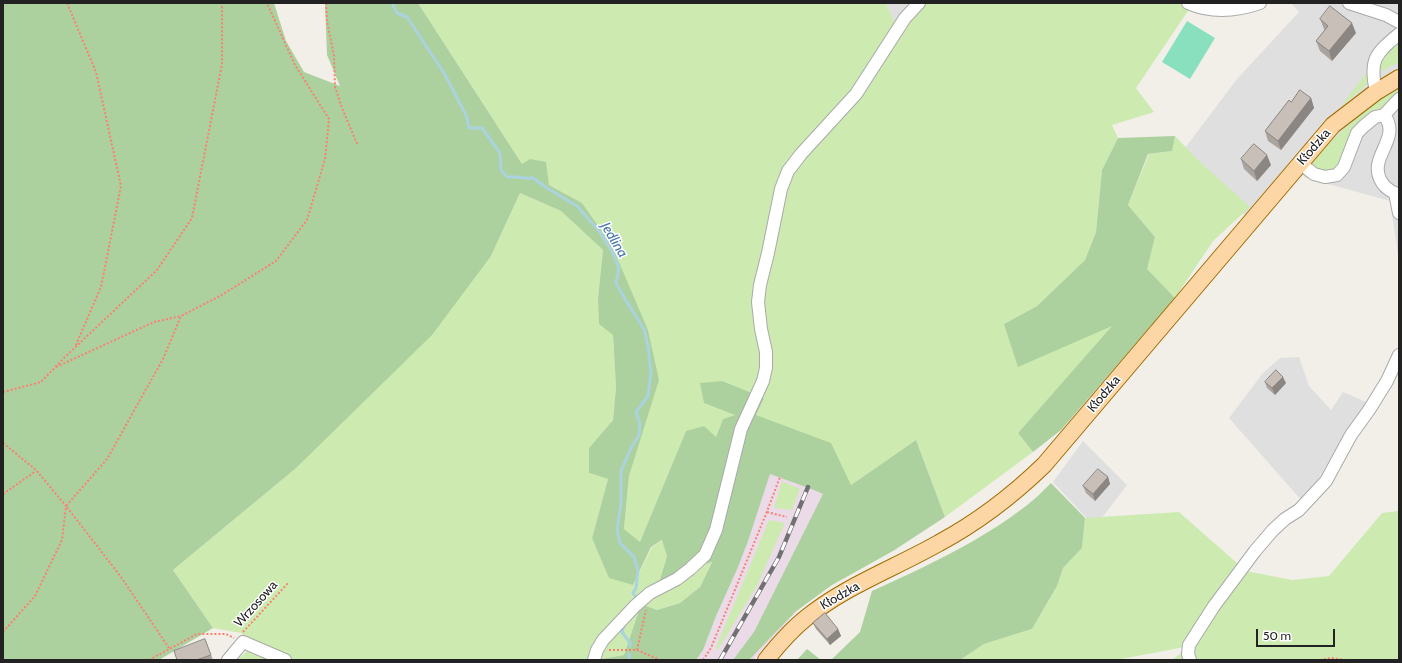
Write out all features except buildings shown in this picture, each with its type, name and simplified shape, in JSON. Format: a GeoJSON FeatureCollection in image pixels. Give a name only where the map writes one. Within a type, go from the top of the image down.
{"type":"FeatureCollection","features":[{"type":"Feature","properties":{"kind":"main road","name":"Kłodzka"},"geometry":{"type":"LineString","coordinates":[[766,660],[782,641],[805,618],[829,601],[944,540],[995,508],[1021,487],[1044,465],[1333,125],[1376,92],[1399,78]]}},
{"type":"Feature","properties":{"kind":"street"},"geometry":{"type":"LineString","coordinates":[[596,655],[603,640],[624,617],[650,593],[677,579],[705,555],[716,530],[741,429],[763,381],[766,368],[766,352],[761,329],[758,302],[760,285],[781,189],[788,171],[856,94],[905,18],[919,3]]}},
{"type":"Feature","properties":{"kind":"street"},"geometry":{"type":"LineString","coordinates":[[1188,3],[1218,10],[1243,9],[1260,3]]}},
{"type":"Feature","properties":{"kind":"street"},"geometry":{"type":"LineString","coordinates":[[1353,4],[1386,15],[1399,22]]}},
{"type":"Feature","properties":{"kind":"street"},"geometry":{"type":"LineString","coordinates":[[1376,92],[1372,72],[1375,59],[1384,47],[1399,34]]}},
{"type":"Feature","properties":{"kind":"street"},"geometry":{"type":"LineString","coordinates":[[1300,163],[1314,174],[1325,177],[1336,176],[1344,168],[1357,133],[1375,117],[1384,116],[1399,99]]}},
{"type":"Feature","properties":{"kind":"street"},"geometry":{"type":"LineString","coordinates":[[1384,116],[1390,124],[1391,137],[1379,161],[1377,173],[1385,187],[1397,192],[1399,213]]}},
{"type":"Feature","properties":{"kind":"street"},"geometry":{"type":"LineString","coordinates":[[1190,660],[1188,654],[1189,645],[1214,606],[1256,551],[1285,519],[1299,510],[1326,482],[1351,435],[1387,381],[1399,355]]}},
{"type":"Feature","properties":{"kind":"street"},"geometry":{"type":"LineString","coordinates":[[228,660],[240,640],[285,660]]}},
{"type":"Feature","properties":{"kind":"path"},"geometry":{"type":"LineString","coordinates":[[67,3],[96,72],[121,186],[101,287],[75,348]]}},
{"type":"Feature","properties":{"kind":"path"},"geometry":{"type":"LineString","coordinates":[[3,392],[41,382],[157,270],[192,218],[222,64],[222,3]]}},
{"type":"Feature","properties":{"kind":"path"},"geometry":{"type":"LineString","coordinates":[[55,368],[154,322],[181,316],[220,296],[276,261],[308,220],[325,159],[329,119],[296,65],[267,3]]}},
{"type":"Feature","properties":{"kind":"path"},"geometry":{"type":"LineString","coordinates":[[326,3],[327,21],[334,56],[335,87],[358,146]]}},
{"type":"Feature","properties":{"kind":"path"},"geometry":{"type":"LineString","coordinates":[[3,632],[35,596],[62,540],[66,506],[107,459],[163,359],[181,316]]}},
{"type":"Feature","properties":{"kind":"path"},"geometry":{"type":"LineString","coordinates":[[3,443],[36,470],[66,506],[121,577],[169,648]]}},
{"type":"Feature","properties":{"kind":"path"},"geometry":{"type":"LineString","coordinates":[[3,494],[36,470]]}},
{"type":"Feature","properties":{"kind":"path"},"geometry":{"type":"LineString","coordinates":[[703,660],[712,648],[780,478]]}},
{"type":"Feature","properties":{"kind":"path"},"geometry":{"type":"LineString","coordinates":[[767,512],[787,517]]}},
{"type":"Feature","properties":{"kind":"path","name":"Wrzosowa"},"geometry":{"type":"LineString","coordinates":[[240,640],[289,582]]}},
{"type":"Feature","properties":{"kind":"path"},"geometry":{"type":"LineString","coordinates":[[637,650],[650,593]]}},
{"type":"Feature","properties":{"kind":"path"},"geometry":{"type":"LineString","coordinates":[[149,660],[197,634],[226,634],[240,640]]}},
{"type":"Feature","properties":{"kind":"path"},"geometry":{"type":"LineString","coordinates":[[596,655],[625,649],[637,650],[660,660]]}},
{"type":"Feature","properties":{"kind":"path"},"geometry":{"type":"LineString","coordinates":[[1320,660],[1331,658],[1346,660]]}},
{"type":"Feature","properties":{"kind":"shaded area"},"geometry":{"type":"Polygon","coordinates":[[[886,3],[908,3],[894,23],[886,3]]]}},
{"type":"Feature","properties":{"kind":"shaded area"},"geometry":{"type":"Polygon","coordinates":[[[1291,3],[1399,3],[1399,261],[1390,201],[1306,178],[1290,165],[1246,217],[1182,152],[1237,79],[1299,12],[1291,3]]]}},
{"type":"Feature","properties":{"kind":"shaded area"},"geometry":{"type":"Polygon","coordinates":[[[1299,357],[1309,386],[1331,410],[1343,392],[1368,403],[1346,431],[1311,492],[1302,501],[1229,418],[1263,373],[1280,358],[1299,357]]]}},
{"type":"Feature","properties":{"kind":"shaded area"},"geometry":{"type":"Polygon","coordinates":[[[763,415],[823,434],[836,447],[816,590],[753,660],[676,660],[705,586],[763,415]]]}},
{"type":"Feature","properties":{"kind":"shaded area"},"geometry":{"type":"Polygon","coordinates":[[[1083,441],[1127,485],[1095,527],[1053,482],[1083,441]]]}},
{"type":"Feature","properties":{"kind":"green space"},"geometry":{"type":"Polygon","coordinates":[[[3,3],[274,3],[286,41],[304,72],[340,86],[327,55],[325,3],[418,3],[522,164],[530,159],[546,162],[549,185],[582,203],[612,246],[648,330],[659,380],[629,476],[624,529],[640,542],[686,431],[704,426],[716,437],[723,419],[735,415],[704,403],[700,383],[722,381],[764,398],[756,415],[831,443],[851,485],[916,440],[945,517],[893,551],[832,585],[795,612],[749,660],[733,660],[754,632],[823,494],[770,474],[738,567],[716,616],[703,650],[696,660],[595,660],[624,655],[641,604],[657,610],[680,603],[700,587],[712,562],[695,567],[658,586],[667,556],[662,540],[651,547],[633,585],[609,578],[592,538],[608,479],[589,473],[589,448],[613,420],[616,387],[613,335],[599,324],[598,298],[603,250],[561,211],[520,193],[491,256],[432,335],[295,469],[173,570],[213,628],[159,660],[3,660],[3,3]]]}},
{"type":"Feature","properties":{"kind":"green space"},"geometry":{"type":"Polygon","coordinates":[[[418,3],[886,3],[894,22],[908,3],[1180,3],[1190,8],[1136,88],[1154,112],[1112,125],[1118,138],[1102,170],[1096,232],[1085,260],[1037,306],[1004,324],[1113,326],[1018,433],[1033,452],[945,517],[916,440],[851,485],[755,415],[764,398],[736,415],[723,419],[716,437],[686,431],[640,543],[624,529],[629,476],[658,380],[648,330],[582,203],[549,185],[522,164],[418,3]]]}},
{"type":"Feature","properties":{"kind":"green space"},"geometry":{"type":"Polygon","coordinates":[[[1187,21],[1215,38],[1190,79],[1162,62],[1187,21]]]}},
{"type":"Feature","properties":{"kind":"green space"},"geometry":{"type":"Polygon","coordinates":[[[1399,38],[1399,62],[1376,74],[1376,65],[1399,38]]]}},
{"type":"Feature","properties":{"kind":"green space"},"geometry":{"type":"Polygon","coordinates":[[[1369,70],[1367,84],[1340,107],[1369,70]]]}},
{"type":"Feature","properties":{"kind":"green space"},"geometry":{"type":"Polygon","coordinates":[[[1399,88],[1399,95],[1375,112],[1342,165],[1329,174],[1314,168],[1312,165],[1314,160],[1333,139],[1364,112],[1399,88]]]}},
{"type":"Feature","properties":{"kind":"green space"},"geometry":{"type":"Polygon","coordinates":[[[1175,136],[1200,162],[1250,207],[1213,241],[1175,298],[1146,269],[1155,237],[1128,205],[1149,154],[1171,151],[1175,136]]]}},
{"type":"Feature","properties":{"kind":"green space"},"geometry":{"type":"Polygon","coordinates":[[[1175,136],[1172,151],[1148,154],[1128,205],[1155,237],[1147,269],[1175,298],[1061,430],[1033,452],[1018,433],[1112,326],[1018,367],[1004,324],[1037,306],[1085,260],[1096,232],[1102,170],[1118,138],[1175,136]]]}},
{"type":"Feature","properties":{"kind":"green space"},"geometry":{"type":"Polygon","coordinates":[[[520,193],[561,211],[603,250],[598,298],[613,335],[616,387],[613,420],[589,448],[589,473],[608,479],[592,538],[633,585],[652,547],[663,540],[667,556],[658,586],[695,567],[712,561],[700,587],[680,603],[657,610],[641,604],[624,655],[595,660],[237,660],[256,643],[241,633],[213,628],[173,570],[295,469],[491,256],[520,193]]]}},
{"type":"Feature","properties":{"kind":"green space"},"geometry":{"type":"Polygon","coordinates":[[[782,481],[800,489],[792,510],[774,508],[782,481]]]}},
{"type":"Feature","properties":{"kind":"green space"},"geometry":{"type":"Polygon","coordinates":[[[1051,483],[1085,518],[1082,548],[1063,568],[1057,586],[1032,629],[984,644],[960,660],[831,660],[860,632],[872,591],[932,563],[990,531],[1026,506],[1051,483]]]}},
{"type":"Feature","properties":{"kind":"green space"},"geometry":{"type":"Polygon","coordinates":[[[1399,511],[1399,660],[1172,660],[1190,646],[1116,660],[960,660],[984,644],[1032,629],[1057,586],[1063,568],[1082,548],[1085,518],[1179,512],[1246,571],[1292,580],[1329,576],[1382,513],[1399,511]]]}},
{"type":"Feature","properties":{"kind":"green space"},"geometry":{"type":"Polygon","coordinates":[[[769,520],[785,523],[757,586],[717,651],[716,647],[769,520]]]}},
{"type":"Feature","properties":{"kind":"green space"},"geometry":{"type":"Polygon","coordinates":[[[807,649],[821,660],[797,660],[807,649]]]}},
{"type":"Feature","properties":{"kind":"waterway","name":"Jedlina"},"geometry":{"type":"LineString","coordinates":[[392,3],[397,13],[407,17],[444,73],[467,117],[469,128],[482,128],[500,153],[501,170],[507,177],[533,178],[577,206],[599,231],[613,253],[619,268],[616,283],[644,329],[648,346],[651,373],[648,396],[636,412],[640,424],[639,435],[631,448],[621,471],[621,503],[617,531],[620,543],[634,557],[638,570],[636,588],[633,593],[636,597],[635,600]]}},
{"type":"Feature","properties":{"kind":"waterway","name":"Jedlina"},"geometry":{"type":"LineString","coordinates":[[624,625],[622,632],[630,643],[630,646]]}},
{"type":"Feature","properties":{"kind":"waterway","name":"Jedlina"},"geometry":{"type":"LineString","coordinates":[[629,654],[629,660]]}},
{"type":"Feature","properties":{"kind":"railway"},"geometry":{"type":"LineString","coordinates":[[720,660],[779,557],[808,487]]}}]}
